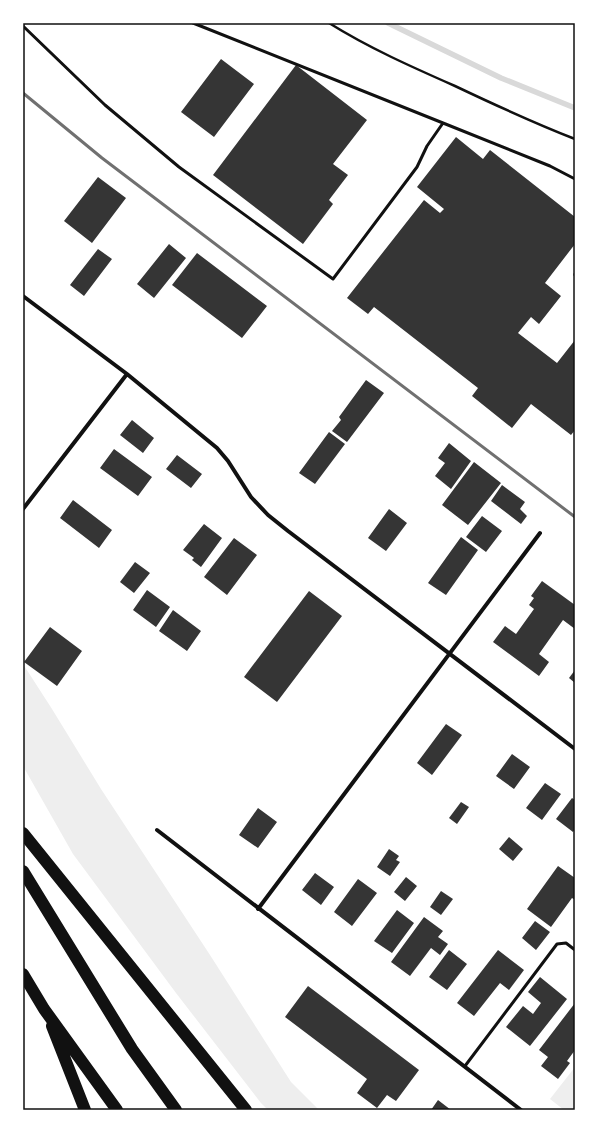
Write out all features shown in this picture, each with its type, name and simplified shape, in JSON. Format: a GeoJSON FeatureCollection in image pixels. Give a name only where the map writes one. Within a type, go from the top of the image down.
{"type":"FeatureCollection","features":[{"type":"Feature","properties":{"kind":"highway"},"geometry":{"type":"LineString","coordinates":[[23,833],[246,1110]]}},
{"type":"Feature","properties":{"kind":"highway"},"geometry":{"type":"LineString","coordinates":[[23,871],[132,1049],[176,1110]]}},
{"type":"Feature","properties":{"kind":"highway"},"geometry":{"type":"LineString","coordinates":[[23,974],[44,1009],[117,1110]]}},
{"type":"Feature","properties":{"kind":"highway"},"geometry":{"type":"LineString","coordinates":[[44,1009],[85,1110]]}},
{"type":"Feature","properties":{"kind":"street"},"geometry":{"type":"LineString","coordinates":[[23,296],[127,374],[216,448],[228,461],[251,497],[268,515],[575,749]]}},
{"type":"Feature","properties":{"kind":"street"},"geometry":{"type":"LineString","coordinates":[[23,509],[127,374]]}},
{"type":"Feature","properties":{"kind":"street"},"geometry":{"type":"LineString","coordinates":[[258,909],[540,533]]}},
{"type":"Feature","properties":{"kind":"street"},"geometry":{"type":"LineString","coordinates":[[157,830],[258,909],[522,1110]]}},
{"type":"Feature","properties":{"kind":"lane"},"geometry":{"type":"LineString","coordinates":[[193,23],[550,166],[575,179]]}},
{"type":"Feature","properties":{"kind":"lane"},"geometry":{"type":"LineString","coordinates":[[23,26],[105,105],[179,167],[333,279],[417,167],[427,146],[443,123]]}},
{"type":"Feature","properties":{"kind":"lane"},"geometry":{"type":"LineString","coordinates":[[465,1066],[557,944],[566,943],[575,950]]}},
{"type":"Feature","properties":{"kind":"path"},"geometry":{"type":"LineString","coordinates":[[329,23],[414,68],[535,123],[575,139]]}},
{"type":"Feature","properties":{"kind":"shaded area"},"geometry":{"type":"Polygon","coordinates":[[[23,664],[101,789],[291,1082],[319,1110],[268,1110],[261,1103],[176,993],[73,854],[23,766],[23,664]]]}},
{"type":"Feature","properties":{"kind":"shaded area"},"geometry":{"type":"Polygon","coordinates":[[[575,1067],[575,1110],[564,1110],[550,1099],[575,1067]]]}},
{"type":"Feature","properties":{"kind":"building"},"geometry":{"type":"Polygon","coordinates":[[[221,59],[254,84],[214,137],[181,112],[221,59]]]}},
{"type":"Feature","properties":{"kind":"building"},"geometry":{"type":"Polygon","coordinates":[[[296,65],[367,120],[333,164],[348,175],[329,200],[333,204],[303,244],[213,175],[296,65]]]}},
{"type":"Feature","properties":{"kind":"building"},"geometry":{"type":"Polygon","coordinates":[[[456,137],[483,159],[490,150],[575,217],[575,244],[545,283],[561,296],[539,324],[531,317],[518,333],[557,363],[575,340],[575,430],[571,435],[531,404],[512,428],[472,396],[478,388],[374,307],[368,314],[347,298],[424,200],[440,213],[444,209],[417,187],[456,137]]]}},
{"type":"Feature","properties":{"kind":"building"},"geometry":{"type":"Polygon","coordinates":[[[98,177],[126,198],[92,243],[64,221],[98,177]]]}},
{"type":"Feature","properties":{"kind":"building"},"geometry":{"type":"Polygon","coordinates":[[[169,244],[186,258],[154,298],[137,284],[169,244]]]}},
{"type":"Feature","properties":{"kind":"building"},"geometry":{"type":"Polygon","coordinates":[[[98,249],[112,259],[84,296],[70,285],[98,249]]]}},
{"type":"Feature","properties":{"kind":"building"},"geometry":{"type":"Polygon","coordinates":[[[197,253],[267,306],[242,338],[172,285],[197,253]]]}},
{"type":"Feature","properties":{"kind":"building"},"geometry":{"type":"Polygon","coordinates":[[[366,380],[384,393],[347,442],[332,431],[341,420],[339,417],[366,380]]]}},
{"type":"Feature","properties":{"kind":"building"},"geometry":{"type":"Polygon","coordinates":[[[132,420],[154,438],[143,453],[120,435],[132,420]]]}},
{"type":"Feature","properties":{"kind":"building"},"geometry":{"type":"Polygon","coordinates":[[[329,432],[345,444],[315,484],[299,473],[329,432]]]}},
{"type":"Feature","properties":{"kind":"building"},"geometry":{"type":"Polygon","coordinates":[[[449,443],[471,461],[451,489],[435,476],[445,463],[438,458],[449,443]]]}},
{"type":"Feature","properties":{"kind":"building"},"geometry":{"type":"Polygon","coordinates":[[[114,449],[152,477],[138,496],[100,468],[114,449]]]}},
{"type":"Feature","properties":{"kind":"building"},"geometry":{"type":"Polygon","coordinates":[[[177,455],[202,474],[191,488],[166,469],[177,455]]]}},
{"type":"Feature","properties":{"kind":"building"},"geometry":{"type":"Polygon","coordinates":[[[474,462],[501,483],[468,525],[442,505],[474,462]]]}},
{"type":"Feature","properties":{"kind":"building"},"geometry":{"type":"Polygon","coordinates":[[[502,485],[525,502],[520,509],[527,516],[521,524],[491,501],[502,485]]]}},
{"type":"Feature","properties":{"kind":"building"},"geometry":{"type":"Polygon","coordinates":[[[73,500],[112,530],[99,548],[60,518],[73,500]]]}},
{"type":"Feature","properties":{"kind":"building"},"geometry":{"type":"Polygon","coordinates":[[[389,509],[407,523],[386,551],[368,538],[389,509]]]}},
{"type":"Feature","properties":{"kind":"building"},"geometry":{"type":"Polygon","coordinates":[[[482,516],[502,531],[486,552],[466,537],[482,516]]]}},
{"type":"Feature","properties":{"kind":"building"},"geometry":{"type":"Polygon","coordinates":[[[204,524],[222,538],[201,567],[192,560],[194,558],[183,550],[204,524]]]}},
{"type":"Feature","properties":{"kind":"building"},"geometry":{"type":"Polygon","coordinates":[[[461,537],[478,550],[446,595],[428,583],[461,537]]]}},
{"type":"Feature","properties":{"kind":"building"},"geometry":{"type":"Polygon","coordinates":[[[234,538],[257,555],[227,595],[204,577],[234,538]]]}},
{"type":"Feature","properties":{"kind":"building"},"geometry":{"type":"Polygon","coordinates":[[[135,562],[150,573],[134,593],[120,582],[135,562]]]}},
{"type":"Feature","properties":{"kind":"building"},"geometry":{"type":"Polygon","coordinates":[[[542,581],[575,605],[575,629],[563,620],[539,654],[549,662],[539,676],[493,642],[505,626],[516,634],[534,609],[529,605],[534,598],[531,596],[542,581]]]}},
{"type":"Feature","properties":{"kind":"building"},"geometry":{"type":"Polygon","coordinates":[[[147,590],[170,607],[156,627],[133,610],[147,590]]]}},
{"type":"Feature","properties":{"kind":"building"},"geometry":{"type":"Polygon","coordinates":[[[309,591],[342,616],[277,702],[244,677],[309,591]]]}},
{"type":"Feature","properties":{"kind":"building"},"geometry":{"type":"Polygon","coordinates":[[[173,610],[201,631],[187,651],[159,631],[173,610]]]}},
{"type":"Feature","properties":{"kind":"building"},"geometry":{"type":"Polygon","coordinates":[[[50,627],[82,651],[57,686],[24,662],[50,627]]]}},
{"type":"Feature","properties":{"kind":"building"},"geometry":{"type":"Polygon","coordinates":[[[575,670],[575,683],[569,678],[575,670]]]}},
{"type":"Feature","properties":{"kind":"building"},"geometry":{"type":"Polygon","coordinates":[[[446,724],[462,735],[432,775],[417,763],[446,724]]]}},
{"type":"Feature","properties":{"kind":"building"},"geometry":{"type":"Polygon","coordinates":[[[512,754],[530,767],[514,789],[496,776],[512,754]]]}},
{"type":"Feature","properties":{"kind":"building"},"geometry":{"type":"Polygon","coordinates":[[[545,783],[561,794],[542,820],[526,808],[545,783]]]}},
{"type":"Feature","properties":{"kind":"building"},"geometry":{"type":"Polygon","coordinates":[[[572,798],[575,800],[575,829],[573,832],[556,819],[572,798]]]}},
{"type":"Feature","properties":{"kind":"building"},"geometry":{"type":"Polygon","coordinates":[[[461,802],[469,807],[457,824],[449,818],[461,802]]]}},
{"type":"Feature","properties":{"kind":"building"},"geometry":{"type":"Polygon","coordinates":[[[258,808],[277,822],[258,848],[239,835],[258,808]]]}},
{"type":"Feature","properties":{"kind":"building"},"geometry":{"type":"Polygon","coordinates":[[[509,837],[523,849],[513,861],[499,849],[509,837]]]}},
{"type":"Feature","properties":{"kind":"building"},"geometry":{"type":"Polygon","coordinates":[[[389,849],[399,856],[396,860],[400,862],[390,876],[377,867],[389,849]]]}},
{"type":"Feature","properties":{"kind":"building"},"geometry":{"type":"Polygon","coordinates":[[[558,866],[575,878],[575,900],[572,898],[551,927],[527,909],[558,866]]]}},
{"type":"Feature","properties":{"kind":"building"},"geometry":{"type":"Polygon","coordinates":[[[315,873],[334,887],[321,905],[302,890],[315,873]]]}},
{"type":"Feature","properties":{"kind":"building"},"geometry":{"type":"Polygon","coordinates":[[[406,877],[417,886],[405,901],[394,892],[406,877]]]}},
{"type":"Feature","properties":{"kind":"building"},"geometry":{"type":"Polygon","coordinates":[[[358,879],[377,893],[352,926],[334,912],[358,879]]]}},
{"type":"Feature","properties":{"kind":"building"},"geometry":{"type":"Polygon","coordinates":[[[441,891],[453,899],[441,915],[430,907],[441,891]]]}},
{"type":"Feature","properties":{"kind":"building"},"geometry":{"type":"Polygon","coordinates":[[[397,910],[414,923],[392,953],[374,941],[397,910]]]}},
{"type":"Feature","properties":{"kind":"building"},"geometry":{"type":"Polygon","coordinates":[[[424,917],[443,931],[438,937],[448,944],[440,955],[431,948],[410,976],[391,962],[424,917]]]}},
{"type":"Feature","properties":{"kind":"building"},"geometry":{"type":"Polygon","coordinates":[[[535,921],[550,932],[536,950],[522,938],[535,921]]]}},
{"type":"Feature","properties":{"kind":"building"},"geometry":{"type":"Polygon","coordinates":[[[449,950],[467,964],[447,990],[429,977],[449,950]]]}},
{"type":"Feature","properties":{"kind":"building"},"geometry":{"type":"Polygon","coordinates":[[[498,950],[524,970],[509,990],[500,983],[474,1016],[457,1003],[498,950]]]}},
{"type":"Feature","properties":{"kind":"building"},"geometry":{"type":"Polygon","coordinates":[[[540,977],[567,999],[530,1046],[506,1027],[523,1006],[533,1014],[541,1003],[528,992],[540,977]]]}},
{"type":"Feature","properties":{"kind":"building"},"geometry":{"type":"Polygon","coordinates":[[[308,986],[419,1070],[396,1101],[387,1095],[377,1108],[357,1093],[367,1079],[285,1017],[308,986]]]}},
{"type":"Feature","properties":{"kind":"building"},"geometry":{"type":"Polygon","coordinates":[[[575,1003],[575,1050],[567,1061],[570,1063],[558,1079],[541,1066],[548,1057],[539,1050],[575,1003]]]}},
{"type":"Feature","properties":{"kind":"building"},"geometry":{"type":"Polygon","coordinates":[[[438,1100],[451,1110],[431,1110],[438,1100]]]}},
{"type":"Feature","properties":{"kind":"waterway"},"geometry":{"type":"LineString","coordinates":[[388,23],[501,78],[575,108]]}},
{"type":"Feature","properties":{"kind":"railway"},"geometry":{"type":"LineString","coordinates":[[23,93],[102,158],[575,517]]}}]}
